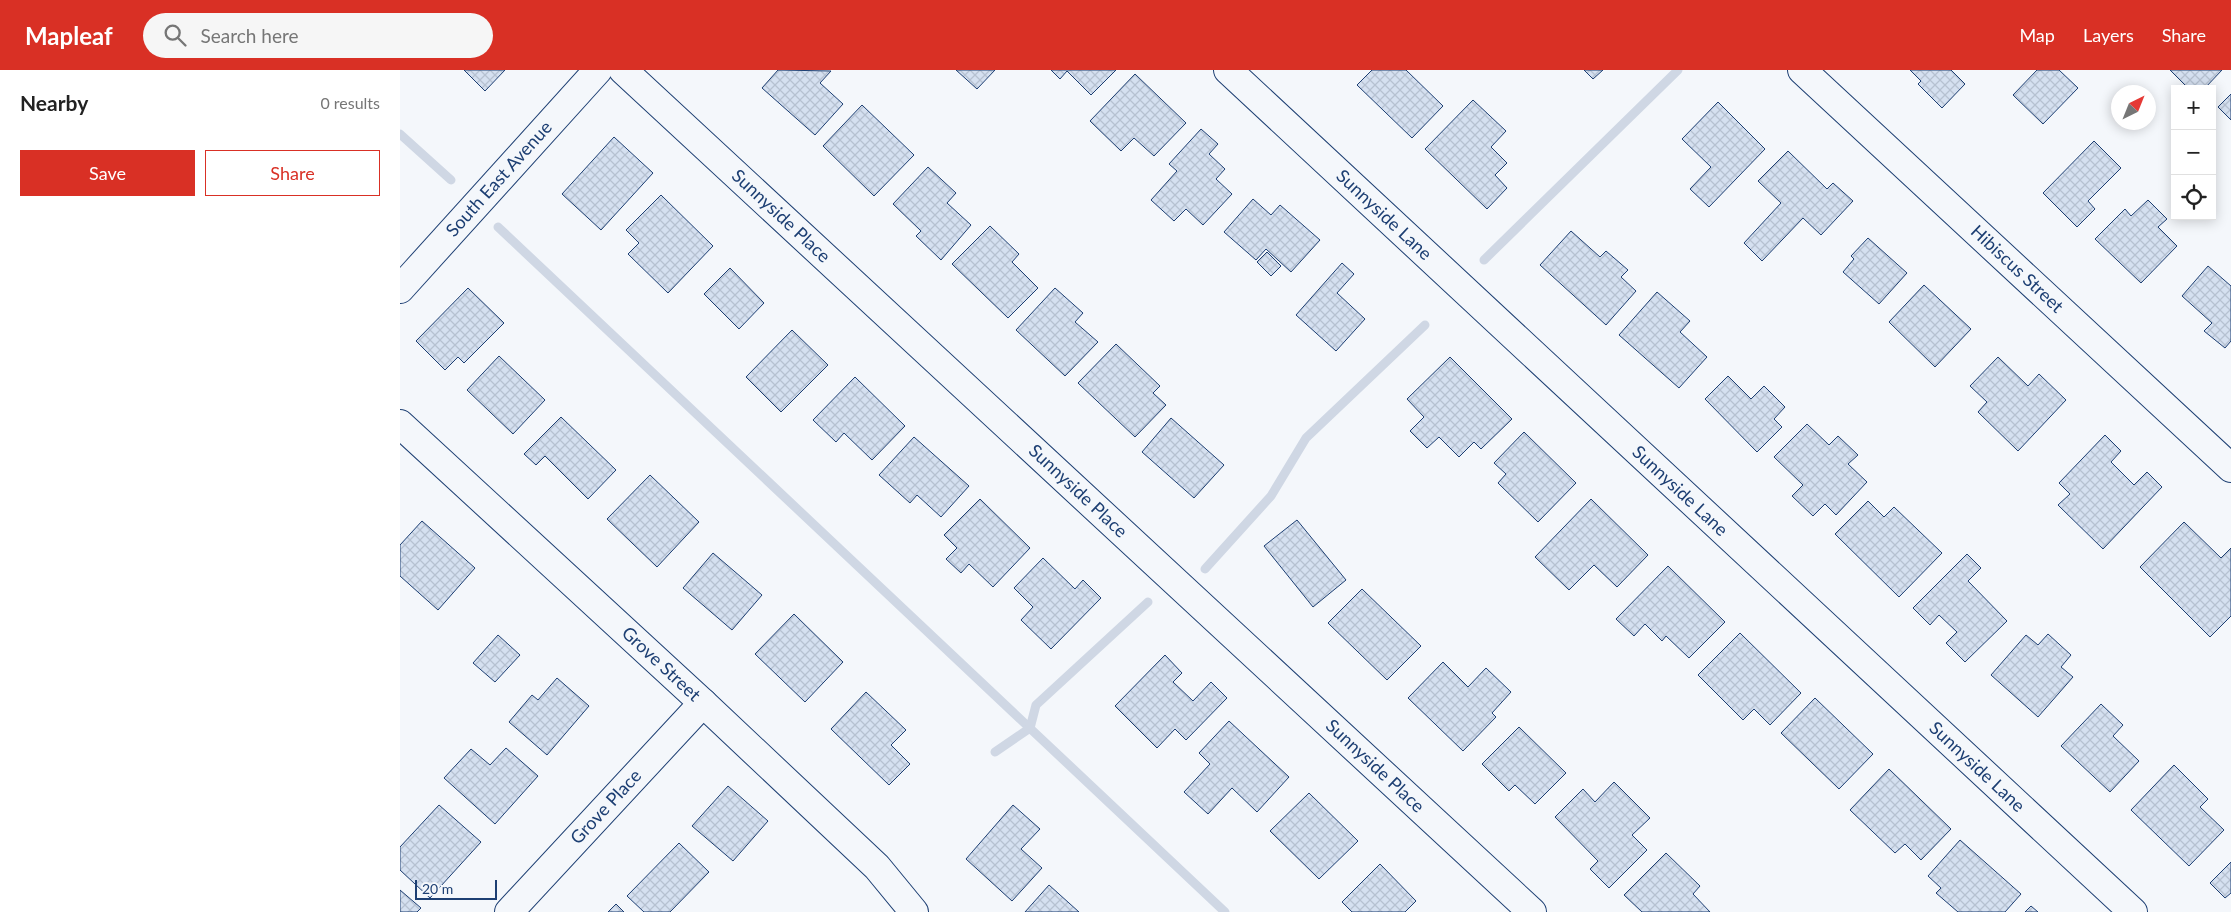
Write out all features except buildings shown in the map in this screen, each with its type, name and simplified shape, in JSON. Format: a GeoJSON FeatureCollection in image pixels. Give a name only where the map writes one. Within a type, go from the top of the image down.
{"type":"FeatureCollection","features":[{"type":"Feature","properties":{"kind":"street","name":"South East Avenue"},"geometry":{"type":"LineString","coordinates":[[400,289],[598,70]]}},
{"type":"Feature","properties":{"kind":"street","name":"Sunnyside Place"},"geometry":{"type":"LineString","coordinates":[[623,70],[1532,912]]}},
{"type":"Feature","properties":{"kind":"street","name":"Sunnyside Lane"},"geometry":{"type":"LineString","coordinates":[[1228,70],[2133,912]]}},
{"type":"Feature","properties":{"kind":"street","name":"Hibiscus Street"},"geometry":{"type":"LineString","coordinates":[[1802,70],[2231,468]]}},
{"type":"Feature","properties":{"kind":"street","name":"Grove Street"},"geometry":{"type":"LineString","coordinates":[[403,432],[703,703],[877,867],[914,912]]}},
{"type":"Feature","properties":{"kind":"street","name":"Grove Place"},"geometry":{"type":"LineString","coordinates":[[510,912],[703,703]]}},
{"type":"Feature","properties":{"kind":"waterway"},"geometry":{"type":"LineString","coordinates":[[1484,260],[1678,70]]}},
{"type":"Feature","properties":{"kind":"waterway"},"geometry":{"type":"LineString","coordinates":[[400,134],[451,180]]}},
{"type":"Feature","properties":{"kind":"waterway"},"geometry":{"type":"LineString","coordinates":[[498,227],[1225,912]]}},
{"type":"Feature","properties":{"kind":"waterway"},"geometry":{"type":"LineString","coordinates":[[1205,569],[1271,496],[1306,438],[1425,325]]}},
{"type":"Feature","properties":{"kind":"waterway"},"geometry":{"type":"LineString","coordinates":[[995,752],[1030,728],[1036,705],[1148,602]]}}]}
